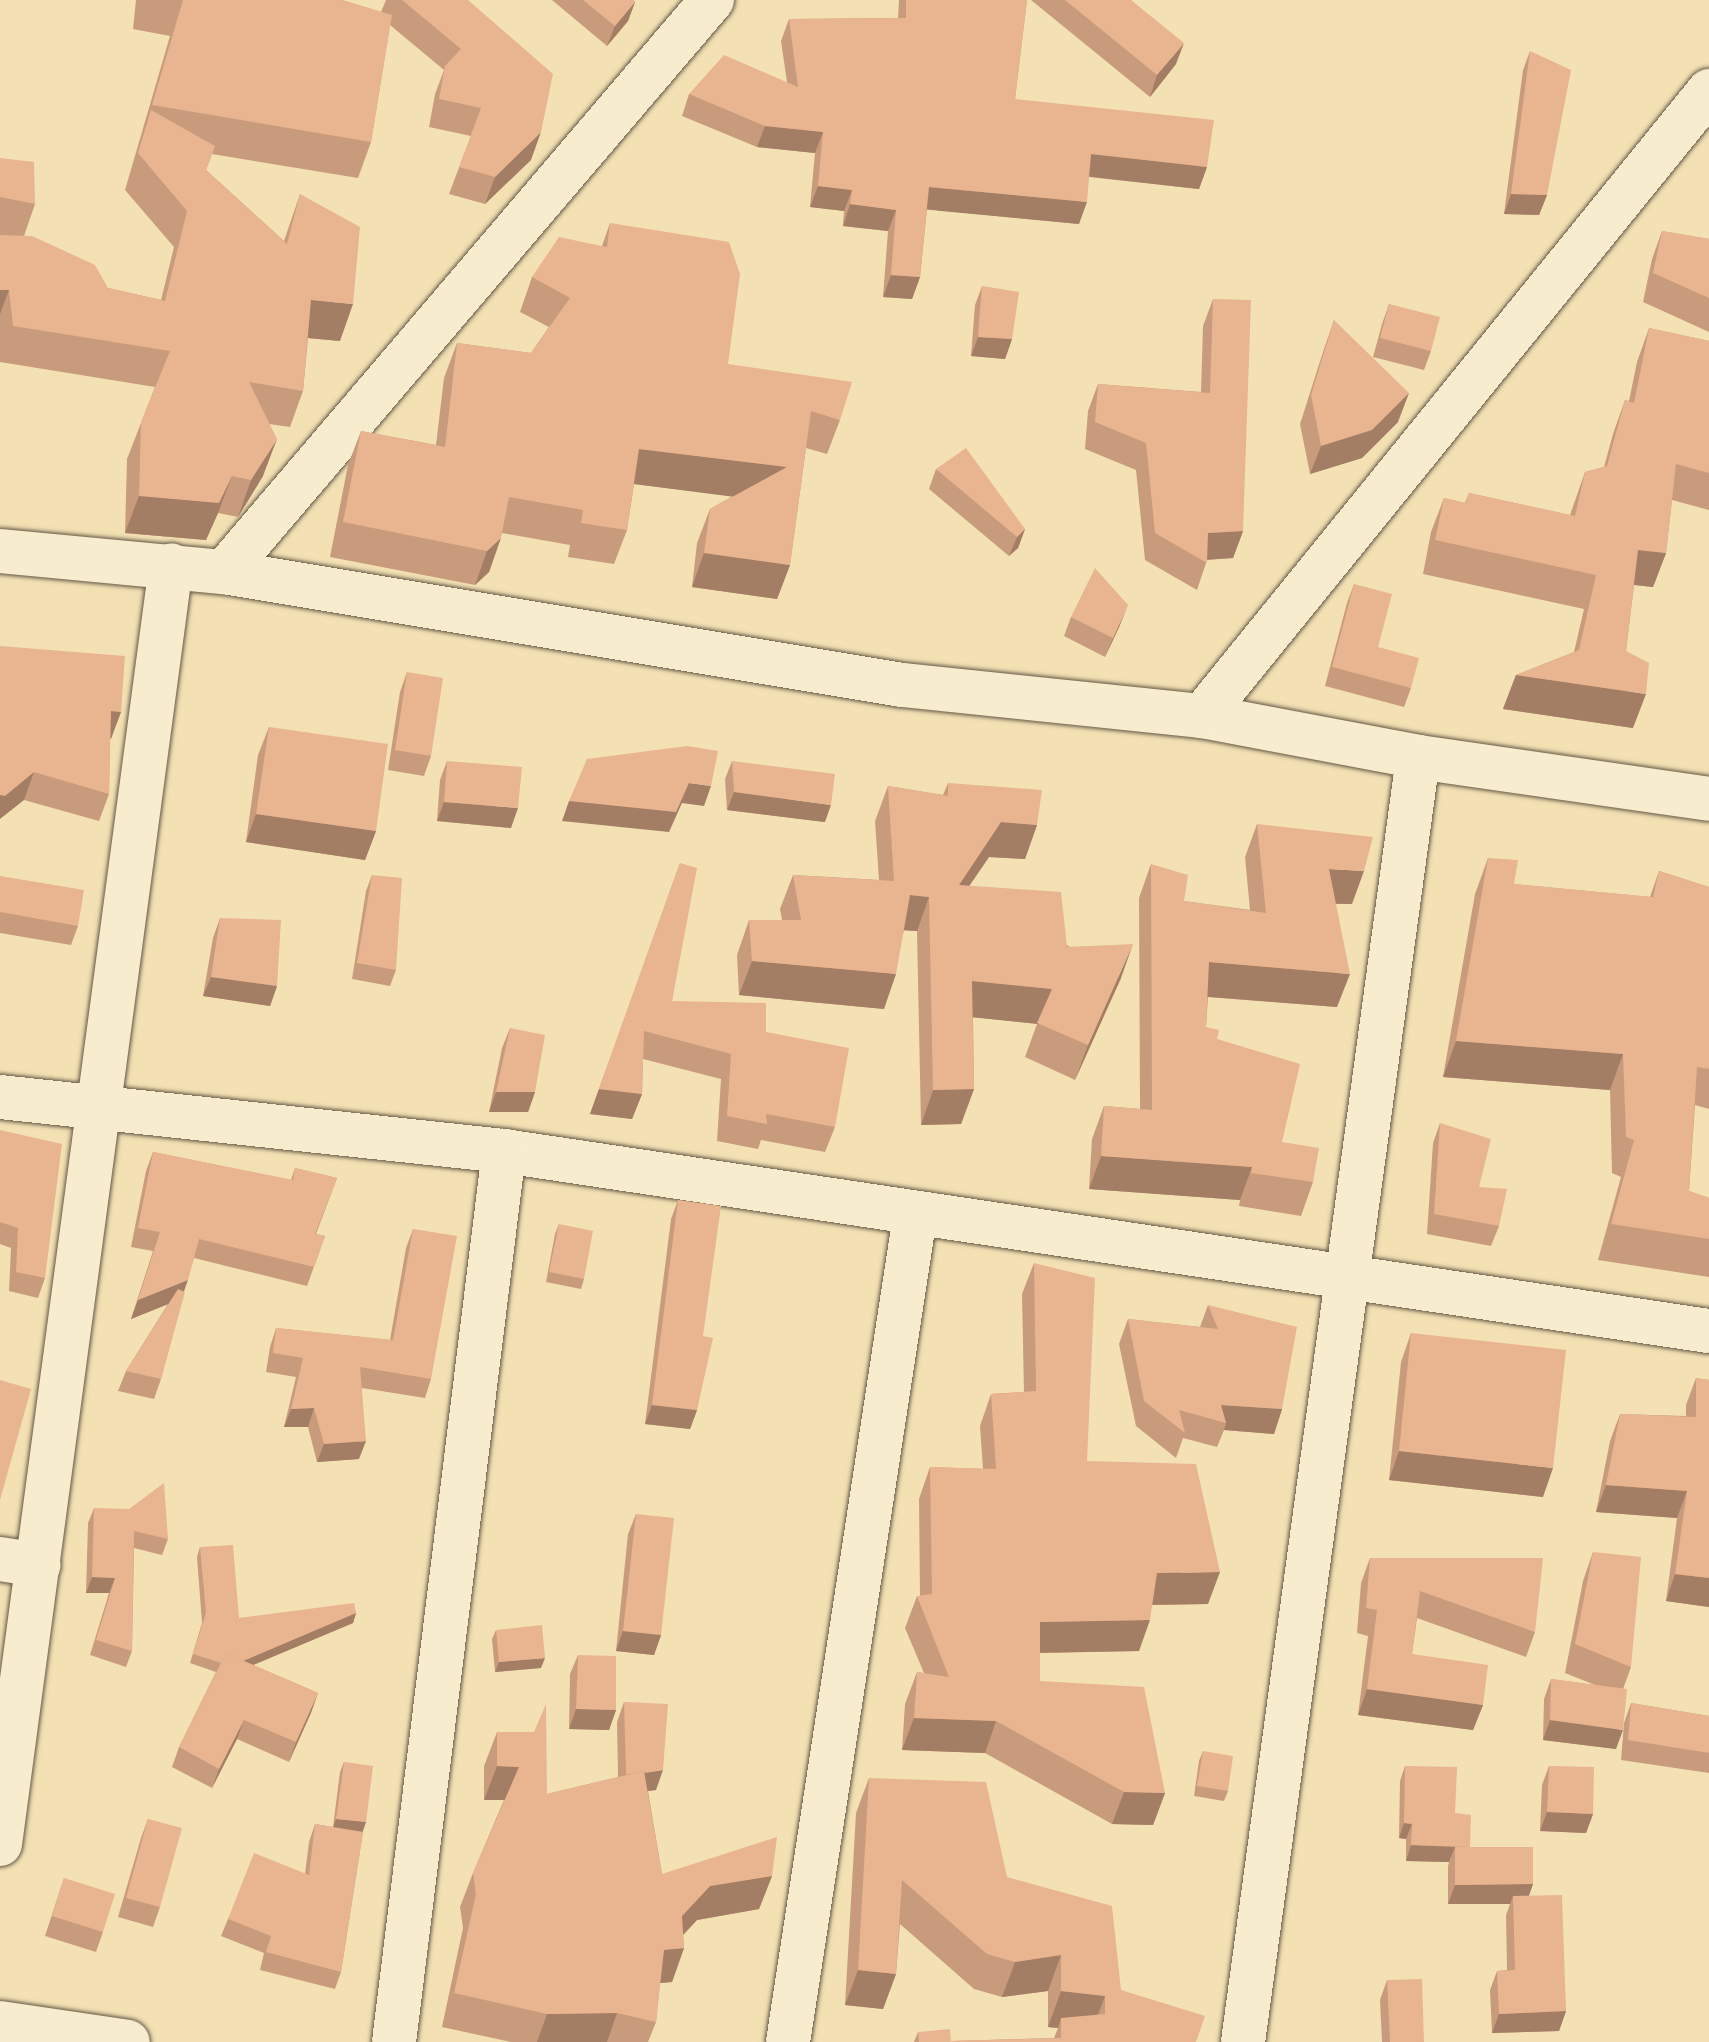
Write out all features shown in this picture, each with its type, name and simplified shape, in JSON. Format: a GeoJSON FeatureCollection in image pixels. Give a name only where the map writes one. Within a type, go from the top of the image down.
{"type":"FeatureCollection","features":[{"type":"Feature","properties":{"kind":"street"},"geometry":{"type":"LineString","coordinates":[[224,572],[712,0]]}},
{"type":"Feature","properties":{"kind":"street"},"geometry":{"type":"LineString","coordinates":[[1202,716],[1709,91]]}},
{"type":"Feature","properties":{"kind":"street"},"geometry":{"type":"LineString","coordinates":[[0,551],[224,572],[902,685],[1202,716],[1418,757],[1705,793]]}},
{"type":"Feature","properties":{"kind":"street"},"geometry":{"type":"LineString","coordinates":[[0,1844],[20,1562],[96,1109],[171,565]]}},
{"type":"Feature","properties":{"kind":"street"},"geometry":{"type":"LineString","coordinates":[[1243,2042],[1351,1274],[1418,757]]}},
{"type":"Feature","properties":{"kind":"street"},"geometry":{"type":"LineString","coordinates":[[0,1097],[504,1151],[915,1216],[1351,1274],[1709,1331]]}},
{"type":"Feature","properties":{"kind":"street"},"geometry":{"type":"LineString","coordinates":[[394,2042],[504,1151]]}},
{"type":"Feature","properties":{"kind":"street"},"geometry":{"type":"LineString","coordinates":[[788,2042],[915,1216]]}},
{"type":"Feature","properties":{"kind":"street"},"geometry":{"type":"LineString","coordinates":[[0,2023],[128,2042]]}},
{"type":"Feature","properties":{"kind":"building"},"geometry":{"type":"Polygon","coordinates":[[[183,0],[342,0],[392,15],[371,142],[152,105],[183,0]]]}},
{"type":"Feature","properties":{"kind":"building"},"geometry":{"type":"Polygon","coordinates":[[[402,0],[468,0],[553,74],[541,132],[495,177],[459,167],[481,108],[439,99],[445,66],[461,49],[402,0]]]}},
{"type":"Feature","properties":{"kind":"building"},"geometry":{"type":"Polygon","coordinates":[[[583,0],[633,0],[635,2],[615,26],[583,0]]]}},
{"type":"Feature","properties":{"kind":"building"},"geometry":{"type":"Polygon","coordinates":[[[906,0],[1027,0],[1015,99],[1214,120],[1207,167],[1091,154],[1087,202],[929,187],[920,277],[891,275],[896,210],[850,204],[852,190],[818,186],[823,132],[765,126],[689,94],[724,55],[798,87],[789,19],[906,18],[906,0]]]}},
{"type":"Feature","properties":{"kind":"building"},"geometry":{"type":"Polygon","coordinates":[[[1065,0],[1131,0],[1184,43],[1157,75],[1065,0]]]}},
{"type":"Feature","properties":{"kind":"building"},"geometry":{"type":"Polygon","coordinates":[[[1530,51],[1571,70],[1547,195],[1511,194],[1530,51]]]}},
{"type":"Feature","properties":{"kind":"building"},"geometry":{"type":"Polygon","coordinates":[[[151,110],[215,146],[206,170],[287,244],[300,194],[360,227],[353,304],[311,300],[303,391],[249,382],[277,439],[251,480],[232,476],[219,503],[139,496],[141,422],[170,351],[13,326],[9,290],[0,290],[0,235],[32,236],[95,265],[108,288],[165,301],[187,211],[138,153],[151,110]]]}},
{"type":"Feature","properties":{"kind":"building"},"geometry":{"type":"Polygon","coordinates":[[[0,158],[34,162],[35,204],[0,197],[0,158]]]}},
{"type":"Feature","properties":{"kind":"building"},"geometry":{"type":"Polygon","coordinates":[[[610,223],[729,242],[740,274],[728,364],[852,382],[840,420],[811,411],[790,565],[704,553],[710,509],[787,467],[639,449],[627,530],[581,523],[583,510],[509,497],[501,538],[487,551],[343,522],[361,431],[445,447],[457,343],[531,353],[570,298],[532,277],[559,237],[607,247],[610,223]]]}},
{"type":"Feature","properties":{"kind":"building"},"geometry":{"type":"Polygon","coordinates":[[[1662,231],[1709,239],[1709,298],[1653,273],[1662,231]]]}},
{"type":"Feature","properties":{"kind":"building"},"geometry":{"type":"Polygon","coordinates":[[[982,286],[1019,292],[1012,339],[978,337],[982,286]]]}},
{"type":"Feature","properties":{"kind":"building"},"geometry":{"type":"Polygon","coordinates":[[[1213,299],[1251,300],[1243,531],[1208,533],[1207,563],[1155,533],[1146,443],[1095,422],[1098,384],[1210,393],[1213,299]]]}},
{"type":"Feature","properties":{"kind":"building"},"geometry":{"type":"Polygon","coordinates":[[[1389,304],[1440,317],[1431,351],[1380,338],[1389,304]]]}},
{"type":"Feature","properties":{"kind":"building"},"geometry":{"type":"Polygon","coordinates":[[[1334,320],[1409,393],[1372,430],[1321,446],[1311,395],[1334,320]]]}},
{"type":"Feature","properties":{"kind":"building"},"geometry":{"type":"Polygon","coordinates":[[[1649,328],[1709,341],[1709,473],[1676,464],[1666,553],[1638,550],[1626,651],[1649,663],[1646,694],[1516,675],[1579,650],[1596,575],[1435,540],[1444,498],[1466,503],[1469,493],[1575,516],[1585,472],[1607,466],[1625,400],[1634,403],[1649,328]]]}},
{"type":"Feature","properties":{"kind":"building"},"geometry":{"type":"Polygon","coordinates":[[[966,448],[1025,529],[1017,537],[936,469],[966,448]]]}},
{"type":"Feature","properties":{"kind":"building"},"geometry":{"type":"Polygon","coordinates":[[[1095,568],[1128,605],[1113,638],[1071,617],[1095,568]]]}},
{"type":"Feature","properties":{"kind":"building"},"geometry":{"type":"Polygon","coordinates":[[[1354,584],[1392,594],[1378,647],[1419,658],[1411,688],[1332,667],[1354,584]]]}},
{"type":"Feature","properties":{"kind":"building"},"geometry":{"type":"Polygon","coordinates":[[[0,646],[125,656],[121,712],[111,711],[109,794],[34,772],[5,796],[0,795],[0,646]]]}},
{"type":"Feature","properties":{"kind":"building"},"geometry":{"type":"Polygon","coordinates":[[[407,672],[443,678],[431,756],[395,750],[407,672]]]}},
{"type":"Feature","properties":{"kind":"building"},"geometry":{"type":"Polygon","coordinates":[[[269,727],[388,744],[376,831],[256,814],[269,727]]]}},
{"type":"Feature","properties":{"kind":"building"},"geometry":{"type":"Polygon","coordinates":[[[687,746],[718,751],[711,786],[689,783],[676,812],[569,801],[587,759],[687,746]]]}},
{"type":"Feature","properties":{"kind":"building"},"geometry":{"type":"Polygon","coordinates":[[[447,761],[522,767],[518,808],[444,802],[447,761]]]}},
{"type":"Feature","properties":{"kind":"building"},"geometry":{"type":"Polygon","coordinates":[[[732,761],[835,774],[831,805],[734,792],[732,761]]]}},
{"type":"Feature","properties":{"kind":"building"},"geometry":{"type":"Polygon","coordinates":[[[948,783],[1042,790],[1037,825],[1001,822],[959,885],[1061,892],[1067,947],[1133,944],[1088,1045],[1037,1023],[1052,989],[972,981],[974,1089],[933,1090],[929,897],[910,895],[896,974],[752,961],[749,920],[801,920],[793,875],[894,881],[888,786],[948,796],[948,783]]]}},
{"type":"Feature","properties":{"kind":"building"},"geometry":{"type":"Polygon","coordinates":[[[1257,824],[1373,837],[1364,871],[1329,869],[1350,974],[1209,962],[1206,1027],[1219,1030],[1217,1039],[1300,1064],[1282,1142],[1319,1148],[1313,1182],[1251,1173],[1252,1167],[1101,1156],[1104,1106],[1152,1110],[1151,864],[1188,875],[1184,901],[1266,913],[1257,824]]]}},
{"type":"Feature","properties":{"kind":"building"},"geometry":{"type":"Polygon","coordinates":[[[1488,858],[1518,860],[1514,884],[1653,897],[1659,871],[1709,887],[1709,1069],[1697,1067],[1689,1191],[1709,1198],[1709,1239],[1611,1224],[1634,1140],[1626,1137],[1623,1054],[1456,1041],[1488,858]]]}},
{"type":"Feature","properties":{"kind":"building"},"geometry":{"type":"Polygon","coordinates":[[[680,863],[697,868],[672,1001],[766,1003],[766,1032],[849,1048],[835,1127],[766,1114],[767,1124],[727,1116],[731,1054],[644,1031],[642,1094],[599,1089],[680,863]]]}},
{"type":"Feature","properties":{"kind":"building"},"geometry":{"type":"Polygon","coordinates":[[[372,875],[402,878],[396,970],[357,963],[372,875]]]}},
{"type":"Feature","properties":{"kind":"building"},"geometry":{"type":"Polygon","coordinates":[[[0,876],[84,890],[78,926],[0,912],[0,876]]]}},
{"type":"Feature","properties":{"kind":"building"},"geometry":{"type":"Polygon","coordinates":[[[220,918],[281,920],[277,986],[211,977],[220,918]]]}},
{"type":"Feature","properties":{"kind":"building"},"geometry":{"type":"Polygon","coordinates":[[[510,1028],[545,1035],[535,1092],[496,1092],[510,1028]]]}},
{"type":"Feature","properties":{"kind":"building"},"geometry":{"type":"Polygon","coordinates":[[[1440,1123],[1491,1139],[1479,1187],[1507,1189],[1499,1226],[1434,1214],[1440,1123]]]}},
{"type":"Feature","properties":{"kind":"building"},"geometry":{"type":"Polygon","coordinates":[[[0,1130],[62,1144],[45,1278],[16,1272],[18,1228],[0,1222],[0,1130]]]}},
{"type":"Feature","properties":{"kind":"building"},"geometry":{"type":"Polygon","coordinates":[[[153,1152],[293,1180],[295,1168],[337,1178],[315,1234],[325,1236],[314,1267],[199,1239],[188,1280],[138,1300],[160,1232],[138,1228],[153,1152]]]}},
{"type":"Feature","properties":{"kind":"building"},"geometry":{"type":"Polygon","coordinates":[[[678,1200],[721,1206],[703,1336],[713,1338],[697,1410],[652,1405],[678,1200]]]}},
{"type":"Feature","properties":{"kind":"building"},"geometry":{"type":"Polygon","coordinates":[[[559,1224],[593,1231],[584,1279],[549,1272],[559,1224]]]}},
{"type":"Feature","properties":{"kind":"building"},"geometry":{"type":"Polygon","coordinates":[[[413,1229],[457,1236],[431,1379],[360,1367],[366,1441],[324,1444],[314,1408],[291,1409],[303,1358],[273,1353],[276,1328],[393,1340],[413,1229]]]}},
{"type":"Feature","properties":{"kind":"building"},"geometry":{"type":"Polygon","coordinates":[[[1034,1263],[1095,1278],[1087,1461],[1196,1464],[1220,1572],[1157,1573],[1150,1620],[1040,1622],[1040,1681],[1144,1687],[1165,1793],[1124,1792],[996,1721],[914,1718],[917,1672],[949,1677],[917,1596],[932,1594],[930,1467],[996,1469],[991,1394],[1036,1391],[1034,1263]]]}},
{"type":"Feature","properties":{"kind":"building"},"geometry":{"type":"Polygon","coordinates":[[[178,1289],[185,1292],[161,1379],[126,1371],[178,1289]]]}},
{"type":"Feature","properties":{"kind":"building"},"geometry":{"type":"Polygon","coordinates":[[[1208,1305],[1297,1327],[1282,1409],[1221,1405],[1226,1423],[1179,1410],[1185,1433],[1144,1401],[1128,1319],[1218,1329],[1208,1305]]]}},
{"type":"Feature","properties":{"kind":"building"},"geometry":{"type":"Polygon","coordinates":[[[1411,1333],[1566,1350],[1553,1468],[1399,1451],[1411,1333]]]}},
{"type":"Feature","properties":{"kind":"building"},"geometry":{"type":"Polygon","coordinates":[[[1696,1378],[1709,1380],[1709,1578],[1675,1574],[1687,1491],[1606,1485],[1620,1414],[1696,1417],[1696,1378]]]}},
{"type":"Feature","properties":{"kind":"building"},"geometry":{"type":"Polygon","coordinates":[[[0,1380],[31,1389],[0,1500],[0,1380]]]}},
{"type":"Feature","properties":{"kind":"building"},"geometry":{"type":"Polygon","coordinates":[[[164,1483],[168,1539],[134,1531],[132,1651],[96,1640],[115,1578],[92,1577],[94,1508],[129,1509],[164,1483]]]}},
{"type":"Feature","properties":{"kind":"building"},"geometry":{"type":"Polygon","coordinates":[[[636,1514],[674,1518],[661,1635],[623,1631],[636,1514]]]}},
{"type":"Feature","properties":{"kind":"building"},"geometry":{"type":"Polygon","coordinates":[[[233,1545],[239,1618],[354,1603],[356,1613],[243,1661],[226,1653],[221,1663],[193,1654],[206,1613],[200,1547],[233,1545]]]}},
{"type":"Feature","properties":{"kind":"building"},"geometry":{"type":"Polygon","coordinates":[[[1593,1552],[1641,1557],[1631,1667],[1575,1644],[1593,1552]]]}},
{"type":"Feature","properties":{"kind":"building"},"geometry":{"type":"Polygon","coordinates":[[[1370,1558],[1543,1558],[1535,1632],[1420,1591],[1412,1654],[1488,1665],[1483,1705],[1367,1689],[1377,1610],[1366,1608],[1370,1558]]]}},
{"type":"Feature","properties":{"kind":"building"},"geometry":{"type":"Polygon","coordinates":[[[542,1625],[545,1658],[499,1662],[496,1630],[542,1625]]]}},
{"type":"Feature","properties":{"kind":"building"},"geometry":{"type":"Polygon","coordinates":[[[226,1653],[318,1693],[296,1742],[244,1720],[219,1769],[179,1747],[226,1653]]]}},
{"type":"Feature","properties":{"kind":"building"},"geometry":{"type":"Polygon","coordinates":[[[578,1655],[616,1656],[616,1710],[576,1709],[578,1655]]]}},
{"type":"Feature","properties":{"kind":"building"},"geometry":{"type":"Polygon","coordinates":[[[1551,1679],[1627,1689],[1623,1730],[1550,1720],[1551,1679]]]}},
{"type":"Feature","properties":{"kind":"building"},"geometry":{"type":"Polygon","coordinates":[[[624,1702],[668,1704],[663,1770],[626,1775],[624,1702]]]}},
{"type":"Feature","properties":{"kind":"building"},"geometry":{"type":"Polygon","coordinates":[[[1631,1703],[1709,1716],[1709,1753],[1628,1740],[1631,1703]]]}},
{"type":"Feature","properties":{"kind":"building"},"geometry":{"type":"Polygon","coordinates":[[[546,1704],[547,1794],[644,1771],[662,1874],[777,1837],[772,1876],[710,1886],[682,1916],[684,1948],[664,1950],[656,2022],[617,2013],[547,2014],[454,1993],[476,1894],[473,1873],[519,1767],[497,1766],[497,1732],[534,1732],[546,1704]]]}},
{"type":"Feature","properties":{"kind":"building"},"geometry":{"type":"Polygon","coordinates":[[[1203,1751],[1233,1756],[1228,1791],[1197,1786],[1203,1751]]]}},
{"type":"Feature","properties":{"kind":"building"},"geometry":{"type":"Polygon","coordinates":[[[344,1762],[373,1766],[366,1822],[336,1819],[344,1762]]]}},
{"type":"Feature","properties":{"kind":"building"},"geometry":{"type":"Polygon","coordinates":[[[1405,1766],[1457,1767],[1455,1813],[1471,1815],[1470,1847],[1411,1845],[1412,1824],[1404,1823],[1405,1766]]]}},
{"type":"Feature","properties":{"kind":"building"},"geometry":{"type":"Polygon","coordinates":[[[1549,1766],[1594,1767],[1593,1814],[1547,1812],[1549,1766]]]}},
{"type":"Feature","properties":{"kind":"building"},"geometry":{"type":"Polygon","coordinates":[[[869,1778],[986,1782],[1007,1877],[1112,1906],[1121,1990],[1205,2016],[1196,2042],[919,2042],[918,2032],[950,2029],[951,2041],[1061,2038],[1061,2018],[1105,2014],[1105,1996],[1061,1991],[1061,1955],[1015,1962],[987,1954],[902,1880],[896,1974],[858,1970],[869,1778]]]}},
{"type":"Feature","properties":{"kind":"building"},"geometry":{"type":"Polygon","coordinates":[[[148,1819],[182,1828],[160,1907],[126,1898],[148,1819]]]}},
{"type":"Feature","properties":{"kind":"building"},"geometry":{"type":"Polygon","coordinates":[[[315,1824],[363,1832],[341,1972],[266,1952],[271,1936],[228,1919],[254,1853],[309,1875],[315,1824]]]}},
{"type":"Feature","properties":{"kind":"building"},"geometry":{"type":"Polygon","coordinates":[[[1455,1847],[1533,1847],[1533,1884],[1455,1885],[1455,1847]]]}},
{"type":"Feature","properties":{"kind":"building"},"geometry":{"type":"Polygon","coordinates":[[[64,1878],[115,1894],[103,1932],[52,1916],[64,1878]]]}},
{"type":"Feature","properties":{"kind":"building"},"geometry":{"type":"Polygon","coordinates":[[[1562,1895],[1566,2011],[1499,2014],[1497,1971],[1515,1970],[1513,1896],[1562,1895]]]}},
{"type":"Feature","properties":{"kind":"building"},"geometry":{"type":"Polygon","coordinates":[[[1422,1979],[1424,2042],[1390,2042],[1387,1980],[1422,1979]]]}}]}
